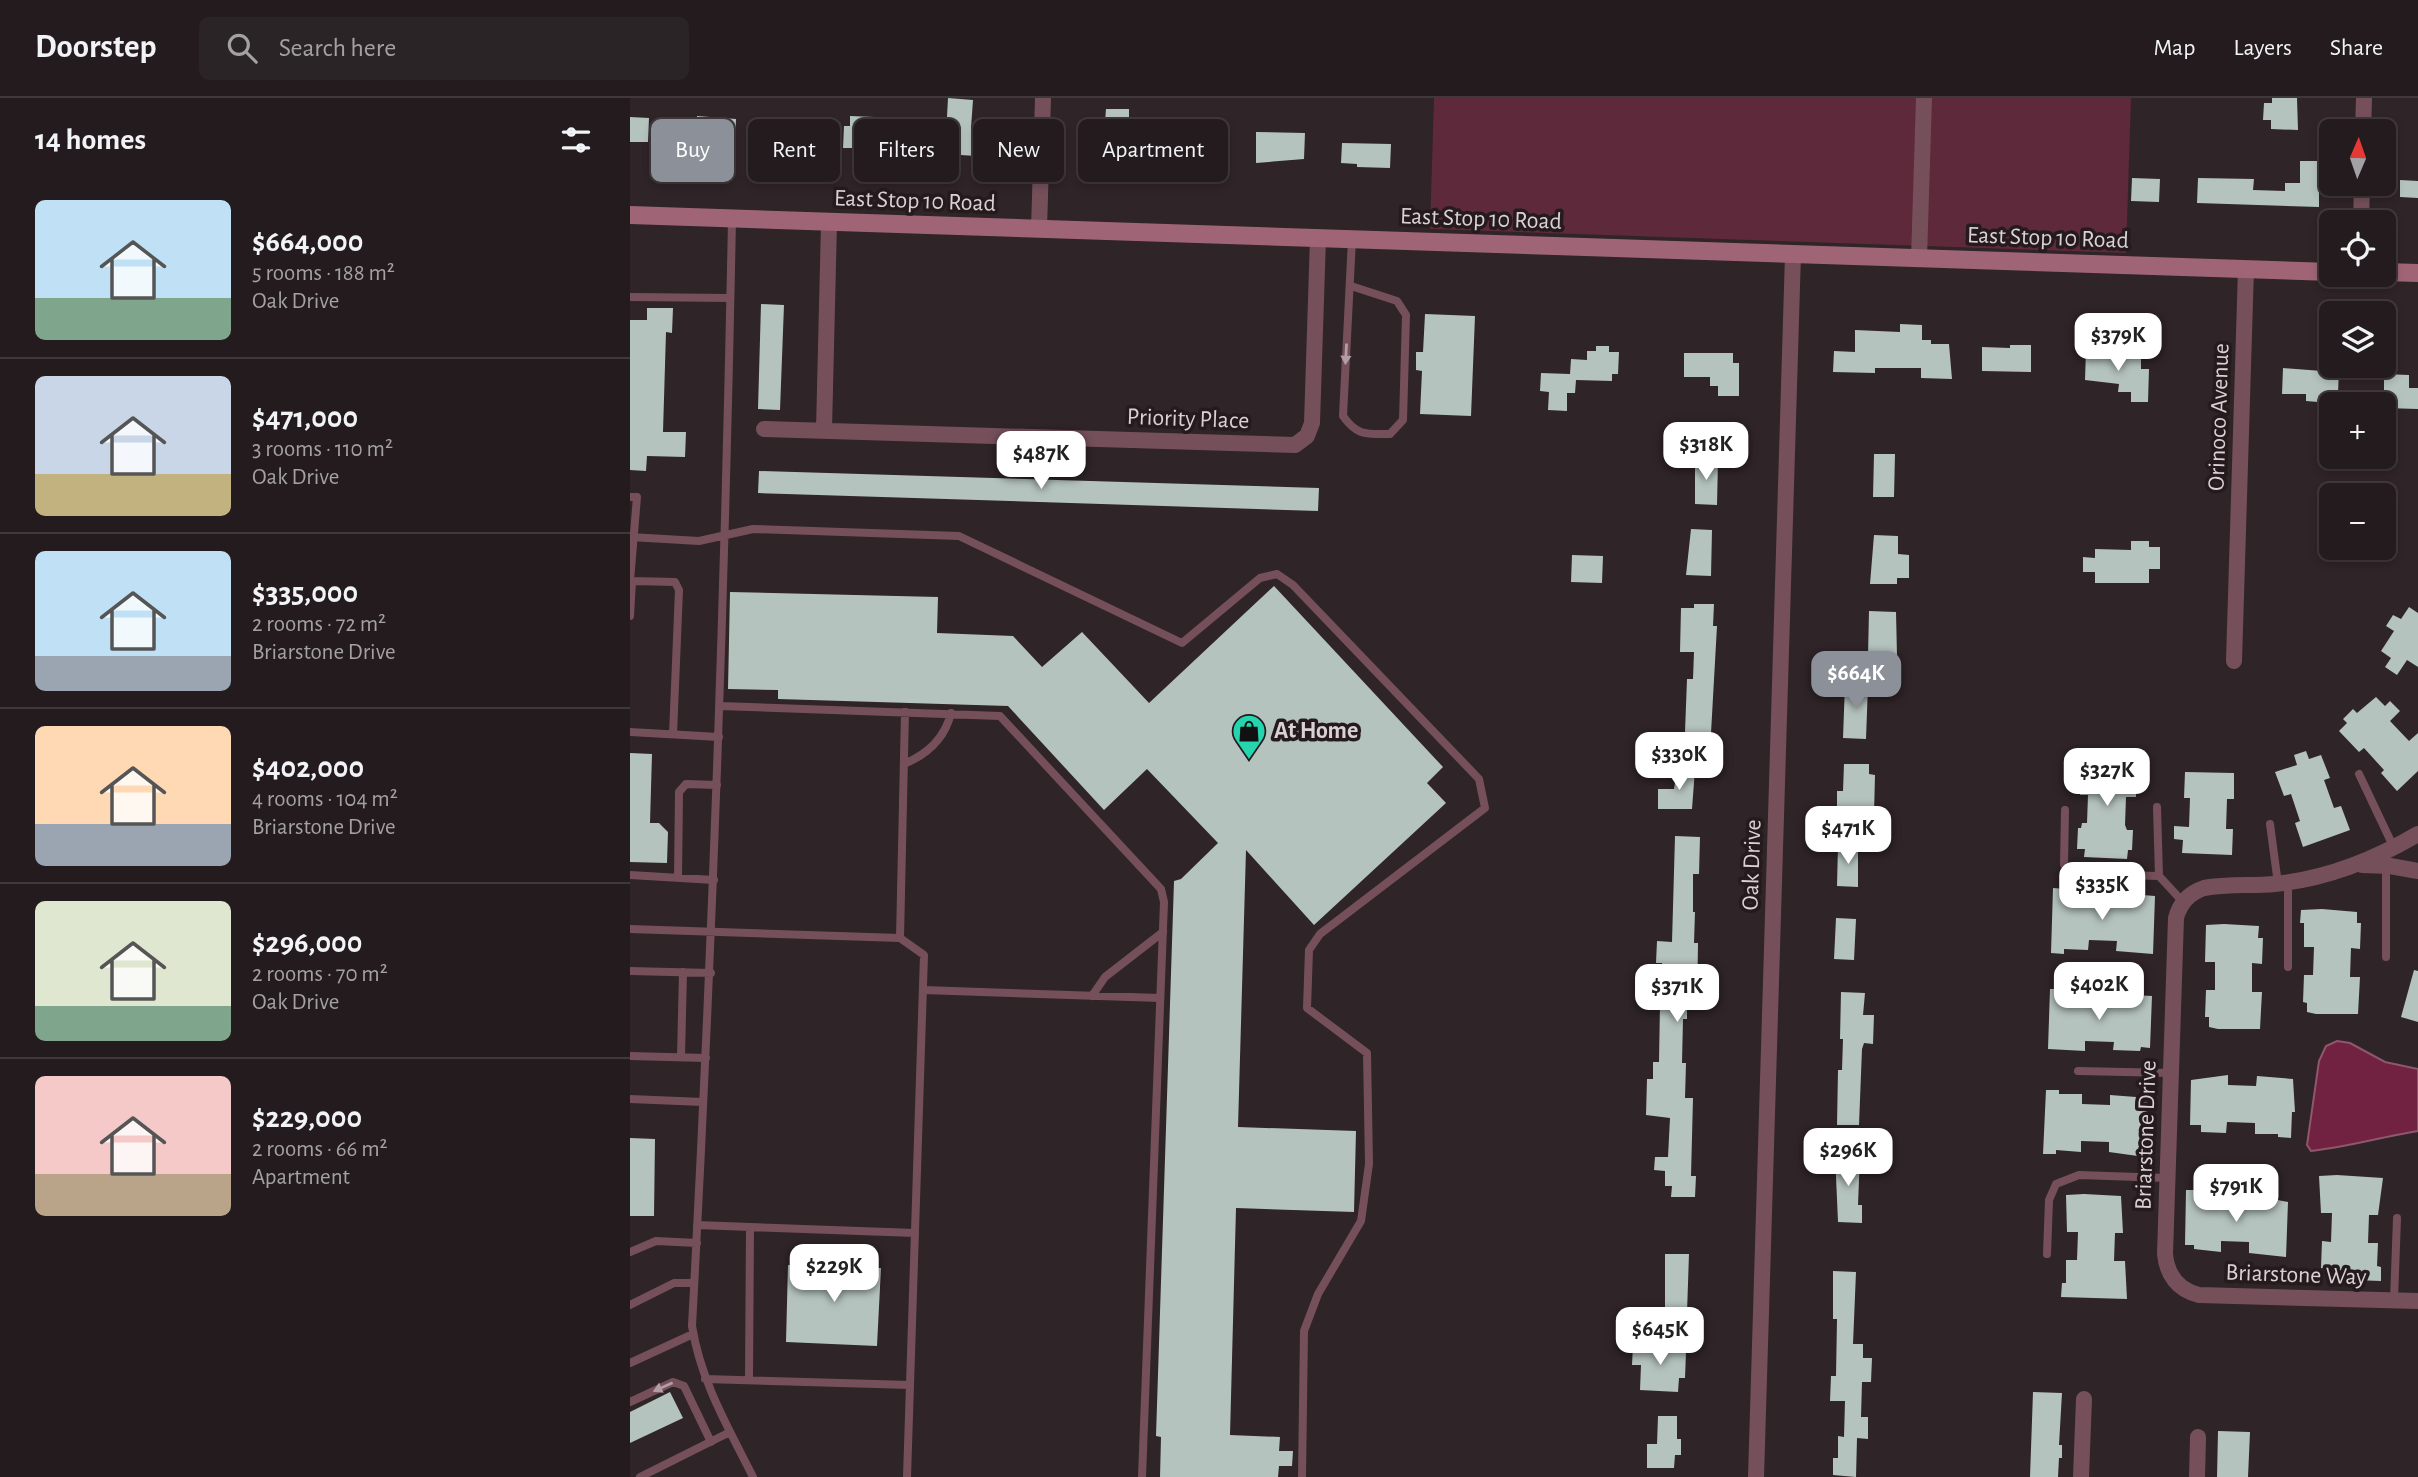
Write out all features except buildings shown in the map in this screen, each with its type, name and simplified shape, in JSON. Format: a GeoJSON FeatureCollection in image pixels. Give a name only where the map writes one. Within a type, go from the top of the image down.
{"type":"FeatureCollection","features":[{"type":"Feature","properties":{"kind":"street"},"geometry":{"type":"LineString","coordinates":[[1039,229],[1043,98]]}},
{"type":"Feature","properties":{"kind":"street"},"geometry":{"type":"LineString","coordinates":[[1919,259],[1924,98]]}},
{"type":"Feature","properties":{"kind":"street"},"geometry":{"type":"LineString","coordinates":[[2363,119],[2364,98]]}},
{"type":"Feature","properties":{"kind":"street","name":"East Stop 10 Road"},"geometry":{"type":"LineString","coordinates":[[630,215],[2319,272]]}},
{"type":"Feature","properties":{"kind":"street"},"geometry":{"type":"LineString","coordinates":[[824,430],[829,223]]}},
{"type":"Feature","properties":{"kind":"street","name":"Priority Place"},"geometry":{"type":"LineString","coordinates":[[764,429],[1295,445],[1305,439],[1312,428],[1318,238]]}},
{"type":"Feature","properties":{"kind":"street","name":"Oak Drive"},"geometry":{"type":"LineString","coordinates":[[1756,1477],[1793,254]]}},
{"type":"Feature","properties":{"kind":"street","name":"Orinoco Avenue"},"geometry":{"type":"LineString","coordinates":[[2234,661],[2246,269]]}},
{"type":"Feature","properties":{"kind":"street"},"geometry":{"type":"LineString","coordinates":[[2396,272],[2418,272]]}},
{"type":"Feature","properties":{"kind":"street"},"geometry":{"type":"LineString","coordinates":[[2183,902],[2204,888],[2283,883],[2351,866],[2394,848],[2418,834]]}},
{"type":"Feature","properties":{"kind":"street"},"geometry":{"type":"LineString","coordinates":[[2351,866],[2386,865],[2418,871]]}},
{"type":"Feature","properties":{"kind":"street","name":"Briarstone Drive"},"geometry":{"type":"LineString","coordinates":[[2176,1283],[2167,1268],[2165,1254],[2176,918],[2183,902]]}},
{"type":"Feature","properties":{"kind":"street","name":"Briarstone Way"},"geometry":{"type":"LineString","coordinates":[[2176,1283],[2199,1295],[2418,1301]]}},
{"type":"Feature","properties":{"kind":"street"},"geometry":{"type":"LineString","coordinates":[[2081,1477],[2084,1399]]}},
{"type":"Feature","properties":{"kind":"street"},"geometry":{"type":"LineString","coordinates":[[2197,1477],[2198,1437]]}},
{"type":"Feature","properties":{"kind":"lane"},"geometry":{"type":"LineString","coordinates":[[732,219],[718,785],[693,1334],[697,1360],[750,1476]]}},
{"type":"Feature","properties":{"kind":"lane"},"geometry":{"type":"LineString","coordinates":[[1351,286],[1397,301],[1406,315],[1403,420],[1390,434],[1368,434],[1353,430],[1343,416],[1352,239]]}},
{"type":"Feature","properties":{"kind":"lane"},"geometry":{"type":"LineString","coordinates":[[630,297],[730,298]]}},
{"type":"Feature","properties":{"kind":"lane"},"geometry":{"type":"LineString","coordinates":[[630,497],[637,497],[632,537],[630,616]]}},
{"type":"Feature","properties":{"kind":"lane"},"geometry":{"type":"LineString","coordinates":[[632,537],[699,541],[753,529],[959,536],[1182,643],[1260,578],[1276,574],[1293,585],[1479,779],[1485,808],[1320,934],[1309,950],[1307,1008],[1367,1053],[1369,1164],[1361,1222],[1318,1294],[1304,1331],[1303,1477]]}},
{"type":"Feature","properties":{"kind":"lane"},"geometry":{"type":"LineString","coordinates":[[631,581],[675,582],[678,590],[673,734]]}},
{"type":"Feature","properties":{"kind":"lane"},"geometry":{"type":"LineString","coordinates":[[720,706],[1000,716],[1161,889],[1163,932],[1142,1477]]}},
{"type":"Feature","properties":{"kind":"lane"},"geometry":{"type":"LineString","coordinates":[[900,938],[905,712]]}},
{"type":"Feature","properties":{"kind":"lane"},"geometry":{"type":"LineString","coordinates":[[904,764],[920,757],[946,732],[951,713]]}},
{"type":"Feature","properties":{"kind":"lane"},"geometry":{"type":"LineString","coordinates":[[630,732],[719,737]]}},
{"type":"Feature","properties":{"kind":"lane"},"geometry":{"type":"LineString","coordinates":[[2359,774],[2394,848]]}},
{"type":"Feature","properties":{"kind":"lane"},"geometry":{"type":"LineString","coordinates":[[678,878],[680,792],[687,784],[718,785]]}},
{"type":"Feature","properties":{"kind":"lane"},"geometry":{"type":"LineString","coordinates":[[2157,807],[2159,876],[2183,902]]}},
{"type":"Feature","properties":{"kind":"lane"},"geometry":{"type":"LineString","coordinates":[[2066,810],[2064,865],[2084,874],[2159,876]]}},
{"type":"Feature","properties":{"kind":"lane"},"geometry":{"type":"LineString","coordinates":[[2270,824],[2283,883],[2288,967]]}},
{"type":"Feature","properties":{"kind":"lane"},"geometry":{"type":"LineString","coordinates":[[2386,865],[2386,957]]}},
{"type":"Feature","properties":{"kind":"lane"},"geometry":{"type":"LineString","coordinates":[[630,875],[714,880]]}},
{"type":"Feature","properties":{"kind":"lane"},"geometry":{"type":"LineString","coordinates":[[630,929],[900,938],[924,955],[906,1477]]}},
{"type":"Feature","properties":{"kind":"lane"},"geometry":{"type":"LineString","coordinates":[[1092,996],[1105,977],[1163,932]]}},
{"type":"Feature","properties":{"kind":"lane"},"geometry":{"type":"LineString","coordinates":[[630,971],[710,973]]}},
{"type":"Feature","properties":{"kind":"lane"},"geometry":{"type":"LineString","coordinates":[[681,1057],[683,972]]}},
{"type":"Feature","properties":{"kind":"lane"},"geometry":{"type":"LineString","coordinates":[[923,990],[1160,998]]}},
{"type":"Feature","properties":{"kind":"lane"},"geometry":{"type":"LineString","coordinates":[[630,1056],[706,1058]]}},
{"type":"Feature","properties":{"kind":"lane"},"geometry":{"type":"LineString","coordinates":[[2078,1071],[2171,1073]]}},
{"type":"Feature","properties":{"kind":"lane"},"geometry":{"type":"LineString","coordinates":[[630,1099],[703,1102]]}},
{"type":"Feature","properties":{"kind":"lane"},"geometry":{"type":"LineString","coordinates":[[2047,1254],[2049,1200],[2056,1184],[2078,1175],[2167,1178]]}},
{"type":"Feature","properties":{"kind":"lane"},"geometry":{"type":"LineString","coordinates":[[2393,1300],[2397,1218]]}},
{"type":"Feature","properties":{"kind":"lane"},"geometry":{"type":"LineString","coordinates":[[697,1225],[915,1233]]}},
{"type":"Feature","properties":{"kind":"lane"},"geometry":{"type":"LineString","coordinates":[[749,1380],[751,1227]]}},
{"type":"Feature","properties":{"kind":"lane"},"geometry":{"type":"LineString","coordinates":[[630,1252],[656,1241],[696,1243]]}},
{"type":"Feature","properties":{"kind":"lane"},"geometry":{"type":"LineString","coordinates":[[630,1305],[674,1283],[694,1283]]}},
{"type":"Feature","properties":{"kind":"lane"},"geometry":{"type":"LineString","coordinates":[[630,1363],[693,1334]]}},
{"type":"Feature","properties":{"kind":"lane"},"geometry":{"type":"LineString","coordinates":[[705,1379],[909,1385]]}},
{"type":"Feature","properties":{"kind":"lane"},"geometry":{"type":"LineString","coordinates":[[630,1402],[673,1382],[679,1383],[684,1386],[711,1442]]}},
{"type":"Feature","properties":{"kind":"lane"},"geometry":{"type":"LineString","coordinates":[[640,1477],[730,1433]]}},
{"type":"Feature","properties":{"kind":"shaded area"},"geometry":{"type":"Polygon","coordinates":[[[1434,98],[2131,98],[2126,253],[1430,229],[1434,98]]]}},
{"type":"Feature","properties":{"kind":"shaded area"},"geometry":{"type":"Polygon","coordinates":[[[2337,1041],[2350,1043],[2385,1062],[2418,1069],[2418,1131],[2311,1151],[2307,1145],[2319,1061],[2326,1046],[2337,1041]]]}},
{"type":"Feature","properties":{"kind":"place","name":"At Home"},"geometry":{"type":"Point","coordinates":[1249,761]}}]}
